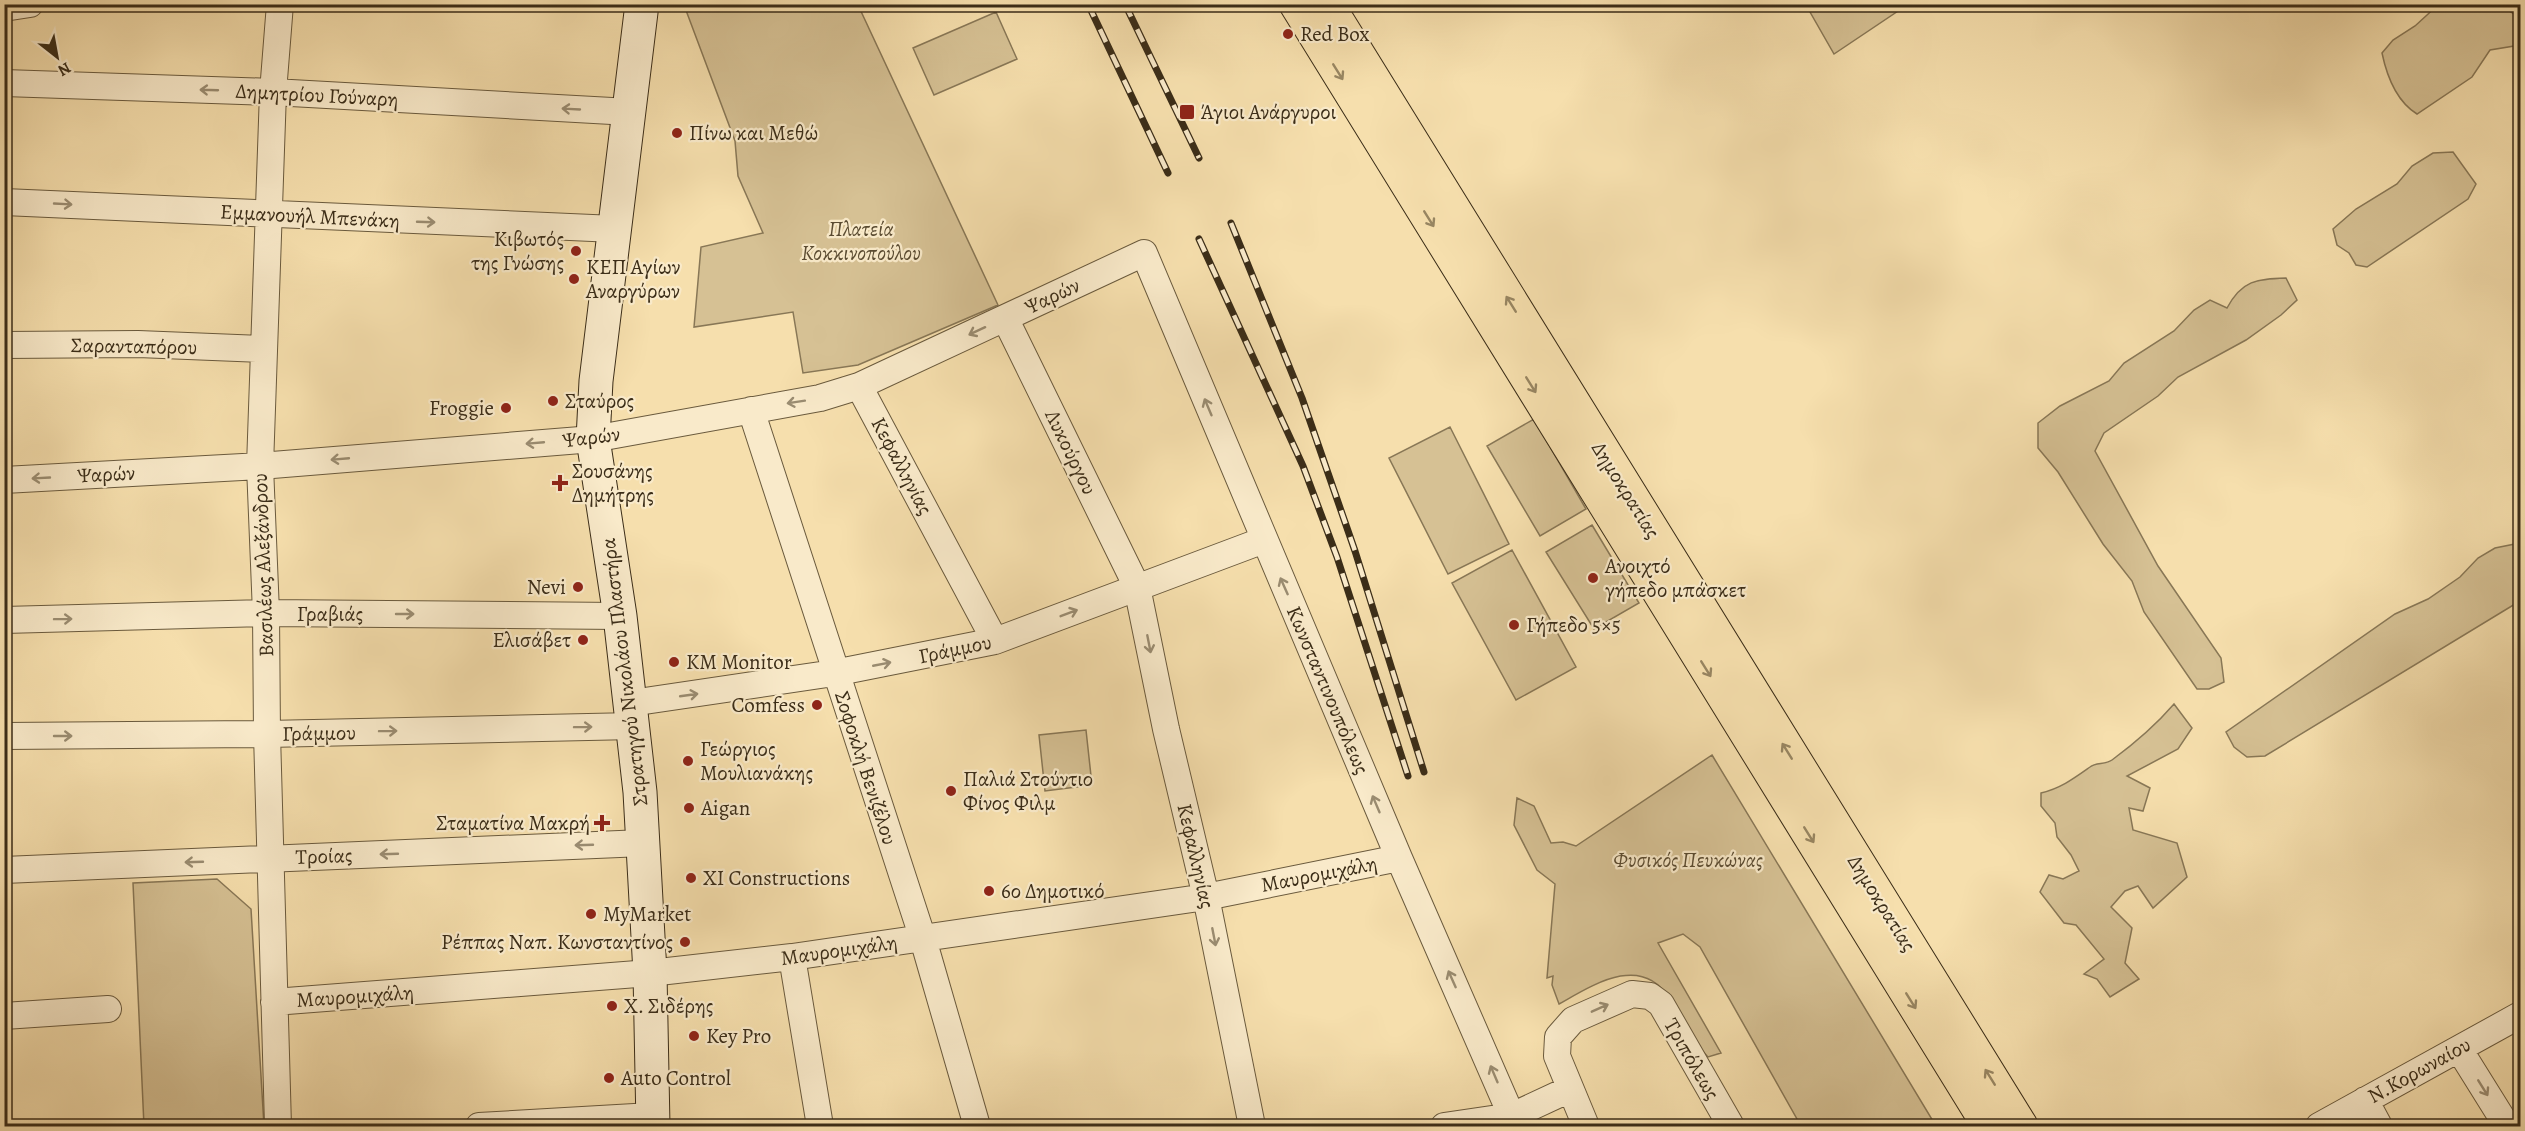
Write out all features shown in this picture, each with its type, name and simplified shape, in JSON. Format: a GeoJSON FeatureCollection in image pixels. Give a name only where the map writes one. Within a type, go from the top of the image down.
{"type":"FeatureCollection","features":[{"type":"Feature","properties":{"kind":"main road","name":"Δημοκρατίας"},"geometry":{"type":"LineString","coordinates":[[1296,4],[1989,1126]]}},
{"type":"Feature","properties":{"kind":"main road","name":"Δημοκρατίας"},"geometry":{"type":"LineString","coordinates":[[1327,4],[2021,1126]]}},
{"type":"Feature","properties":{"kind":"street"},"geometry":{"type":"LineString","coordinates":[[4,8],[30,4]]}},
{"type":"Feature","properties":{"kind":"street","name":"Βασιλέως Αλεξάνδρου"},"geometry":{"type":"LineString","coordinates":[[278,1126],[267,734],[266,613],[260,466],[273,92],[280,4]]}},
{"type":"Feature","properties":{"kind":"street","name":"Στρατηγού Νικολάου Πλαστήρα"},"geometry":{"type":"LineString","coordinates":[[642,4],[596,381],[593,439],[633,715],[650,973],[652,1121]]}},
{"type":"Feature","properties":{"kind":"street","name":"Δημητρίου Γούναρη"},"geometry":{"type":"LineString","coordinates":[[4,83],[273,92],[630,112]]}},
{"type":"Feature","properties":{"kind":"street","name":"Εμμανουήλ Μπενάκη"},"geometry":{"type":"LineString","coordinates":[[4,202],[615,230]]}},
{"type":"Feature","properties":{"kind":"street","name":"Ψαρών"},"geometry":{"type":"LineString","coordinates":[[4,480],[260,466],[593,439],[820,398],[859,386],[1144,253]]}},
{"type":"Feature","properties":{"kind":"street","name":"Κωνσταντινουπόλεως"},"geometry":{"type":"LineString","coordinates":[[1144,253],[1399,858],[1514,1121]]}},
{"type":"Feature","properties":{"kind":"street","name":"Λυκούργου"},"geometry":{"type":"LineString","coordinates":[[1005,318],[1137,587]]}},
{"type":"Feature","properties":{"kind":"street","name":"Σαρανταπόρου"},"geometry":{"type":"LineString","coordinates":[[4,345],[138,344],[264,349]]}},
{"type":"Feature","properties":{"kind":"street","name":"Κεφαλληνίας"},"geometry":{"type":"LineString","coordinates":[[859,386],[995,641]]}},
{"type":"Feature","properties":{"kind":"street","name":"Σοφοκλή Βενιζέλου"},"geometry":{"type":"LineString","coordinates":[[751,410],[834,673],[923,939],[977,1126]]}},
{"type":"Feature","properties":{"kind":"street","name":"Γράμμου"},"geometry":{"type":"LineString","coordinates":[[4,736],[267,734],[633,715],[995,641],[1264,540]]}},
{"type":"Feature","properties":{"kind":"street","name":"Κεφαλληνίας"},"geometry":{"type":"LineString","coordinates":[[1137,587],[1166,729],[1206,897],[1252,1126]]}},
{"type":"Feature","properties":{"kind":"street","name":"Γραβιάς"},"geometry":{"type":"LineString","coordinates":[[4,620],[266,613],[620,616]]}},
{"type":"Feature","properties":{"kind":"street","name":"Τροίας"},"geometry":{"type":"LineString","coordinates":[[4,870],[643,843]]}},
{"type":"Feature","properties":{"kind":"street","name":"Μαυρομιχάλη"},"geometry":{"type":"LineString","coordinates":[[274,1002],[650,973],[792,957],[1206,897],[1399,858]]}},
{"type":"Feature","properties":{"kind":"street"},"geometry":{"type":"LineString","coordinates":[[792,957],[820,1126]]}},
{"type":"Feature","properties":{"kind":"street","name":"Τριπόλεως"},"geometry":{"type":"LineString","coordinates":[[1570,1089],[1557,1056],[1558,1037],[1573,1020],[1632,994],[1650,996],[1661,1004],[1731,1126]]}},
{"type":"Feature","properties":{"kind":"street"},"geometry":{"type":"LineString","coordinates":[[4,1016],[108,1009]]}},
{"type":"Feature","properties":{"kind":"street","name":"Ν.Κορωναίου"},"geometry":{"type":"LineString","coordinates":[[2319,1126],[2520,1015]]}},
{"type":"Feature","properties":{"kind":"street"},"geometry":{"type":"LineString","coordinates":[[2458,1049],[2507,1126]]}},
{"type":"Feature","properties":{"kind":"street"},"geometry":{"type":"LineString","coordinates":[[1444,1126],[1514,1121],[1570,1089],[1586,1126]]}},
{"type":"Feature","properties":{"kind":"street"},"geometry":{"type":"LineString","coordinates":[[2365,1100],[2379,1126]]}},
{"type":"Feature","properties":{"kind":"street"},"geometry":{"type":"LineString","coordinates":[[479,1126],[652,1121]]}},
{"type":"Feature","properties":{"kind":"green space","name":"Πλατεία Κοκκινοπούλου"},"geometry":{"type":"Polygon","coordinates":[[[684,5],[858,5],[998,305],[858,365],[803,373],[793,312],[694,327],[701,247],[763,233],[738,176],[735,141],[684,5]]]}},
{"type":"Feature","properties":{"kind":"green space"},"geometry":{"type":"Polygon","coordinates":[[[1806,5],[1907,5],[1834,54],[1806,5]]]}},
{"type":"Feature","properties":{"kind":"green space"},"geometry":{"type":"Polygon","coordinates":[[[2438,5],[2500,5],[2514,14],[2520,14],[2520,45],[2490,50],[2472,77],[2417,114],[2398,95],[2382,53],[2393,40],[2415,26],[2438,5]]]}},
{"type":"Feature","properties":{"kind":"green space"},"geometry":{"type":"Polygon","coordinates":[[[996,12],[1017,59],[934,95],[913,48],[996,12]]]}},
{"type":"Feature","properties":{"kind":"green space"},"geometry":{"type":"Polygon","coordinates":[[[2453,152],[2476,184],[2468,199],[2367,267],[2356,265],[2349,253],[2337,245],[2333,229],[2356,209],[2397,184],[2412,166],[2433,153],[2453,152]]]}},
{"type":"Feature","properties":{"kind":"green space"},"geometry":{"type":"Polygon","coordinates":[[[2286,278],[2297,300],[2281,315],[2246,340],[2178,377],[2158,396],[2104,433],[2095,451],[2158,566],[2221,658],[2224,682],[2209,689],[2197,689],[2144,612],[2132,581],[2103,544],[2058,472],[2038,448],[2038,423],[2060,406],[2109,381],[2124,363],[2174,331],[2194,310],[2210,300],[2227,308],[2245,286],[2267,279],[2286,278]]]}},
{"type":"Feature","properties":{"kind":"green space"},"geometry":{"type":"Polygon","coordinates":[[[1534,419],[1586,509],[1540,536],[1487,446],[1534,419]]]}},
{"type":"Feature","properties":{"kind":"green space"},"geometry":{"type":"Polygon","coordinates":[[[1450,427],[1509,544],[1448,574],[1389,458],[1450,427]]]}},
{"type":"Feature","properties":{"kind":"green space","name":"Ανοιχτό γήπεδο μπάσκετ"},"geometry":{"type":"Polygon","coordinates":[[[1592,525],[1639,603],[1594,629],[1546,552],[1592,525]]]}},
{"type":"Feature","properties":{"kind":"green space"},"geometry":{"type":"Polygon","coordinates":[[[2520,543],[2520,601],[2265,756],[2247,757],[2234,747],[2226,732],[2395,614],[2428,599],[2460,577],[2478,558],[2495,548],[2520,543]]]}},
{"type":"Feature","properties":{"kind":"green space","name":"Γήπεδο 5×5"},"geometry":{"type":"Polygon","coordinates":[[[1512,550],[1576,667],[1516,700],[1452,583],[1512,550]]]}},
{"type":"Feature","properties":{"kind":"green space"},"geometry":{"type":"Polygon","coordinates":[[[2174,704],[2192,728],[2178,749],[2127,776],[2150,788],[2143,811],[2129,808],[2133,830],[2177,843],[2187,877],[2153,908],[2138,886],[2125,891],[2111,907],[2132,928],[2125,963],[2139,979],[2110,997],[2097,979],[2084,974],[2104,959],[2076,925],[2064,923],[2040,892],[2049,875],[2063,879],[2079,871],[2071,855],[2057,837],[2055,823],[2041,806],[2041,793],[2067,783],[2092,765],[2112,760],[2160,720],[2174,704]]]}},
{"type":"Feature","properties":{"kind":"green space"},"geometry":{"type":"Polygon","coordinates":[[[1086,730],[1092,785],[1045,791],[1039,735],[1086,730]]]}},
{"type":"Feature","properties":{"kind":"green space","name":"Φυσικός Πευκώνας"},"geometry":{"type":"Polygon","coordinates":[[[1712,755],[1936,1126],[1801,1126],[1700,947],[1683,934],[1658,943],[1721,1053],[1708,1057],[1691,1036],[1669,998],[1658,985],[1645,977],[1631,975],[1616,977],[1601,982],[1559,1004],[1552,985],[1553,976],[1547,978],[1555,884],[1537,870],[1514,825],[1517,798],[1534,806],[1551,843],[1563,842],[1576,846],[1712,755]]]}},
{"type":"Feature","properties":{"kind":"green space"},"geometry":{"type":"Polygon","coordinates":[[[217,879],[251,909],[264,1126],[144,1126],[133,883],[217,879]]]}},
{"type":"Feature","properties":{"kind":"railway"},"geometry":{"type":"LineString","coordinates":[[1088,4],[1168,173]]}},
{"type":"Feature","properties":{"kind":"railway"},"geometry":{"type":"LineString","coordinates":[[1125,4],[1199,158]]}},
{"type":"Feature","properties":{"kind":"railway"},"geometry":{"type":"LineString","coordinates":[[1231,223],[1302,398],[1355,551],[1424,772]]}},
{"type":"Feature","properties":{"kind":"railway"},"geometry":{"type":"LineString","coordinates":[[1199,239],[1303,466],[1337,557],[1408,776]]}},
{"type":"Feature","properties":{"kind":"place","name":"Red Box"},"geometry":{"type":"Point","coordinates":[1288,34]}},
{"type":"Feature","properties":{"kind":"place","name":"Άγιοι Ανάργυροι"},"geometry":{"type":"Point","coordinates":[1187,112]}},
{"type":"Feature","properties":{"kind":"place","name":"Πίνω και Μεθώ"},"geometry":{"type":"Point","coordinates":[677,133]}},
{"type":"Feature","properties":{"kind":"place","name":"Κιβωτός της Γνώσης"},"geometry":{"type":"Point","coordinates":[576,251]}},
{"type":"Feature","properties":{"kind":"place","name":"ΚΕΠ Αγίων Αναργύρων"},"geometry":{"type":"Point","coordinates":[574,279]}},
{"type":"Feature","properties":{"kind":"place","name":"Σταύρος"},"geometry":{"type":"Point","coordinates":[553,401]}},
{"type":"Feature","properties":{"kind":"place","name":"Froggie"},"geometry":{"type":"Point","coordinates":[506,408]}},
{"type":"Feature","properties":{"kind":"place","name":"Σουσάνης Δημήτρης"},"geometry":{"type":"Point","coordinates":[560,483]}},
{"type":"Feature","properties":{"kind":"place","name":"Ανοιχτό γήπεδο μπάσκετ"},"geometry":{"type":"Point","coordinates":[1593,578]}},
{"type":"Feature","properties":{"kind":"place","name":"Nevi"},"geometry":{"type":"Point","coordinates":[578,587]}},
{"type":"Feature","properties":{"kind":"place","name":"Γήπεδο 5×5"},"geometry":{"type":"Point","coordinates":[1514,625]}},
{"type":"Feature","properties":{"kind":"place","name":"Ελισάβετ"},"geometry":{"type":"Point","coordinates":[583,640]}},
{"type":"Feature","properties":{"kind":"place","name":"KM Monitor"},"geometry":{"type":"Point","coordinates":[674,662]}},
{"type":"Feature","properties":{"kind":"place","name":"Comfess"},"geometry":{"type":"Point","coordinates":[817,705]}},
{"type":"Feature","properties":{"kind":"place","name":"Γεώργιος Μουλιανάκης"},"geometry":{"type":"Point","coordinates":[688,761]}},
{"type":"Feature","properties":{"kind":"place","name":"Παλιά Στούντιο Φίνος Φιλμ"},"geometry":{"type":"Point","coordinates":[951,791]}},
{"type":"Feature","properties":{"kind":"place","name":"Aigan"},"geometry":{"type":"Point","coordinates":[689,808]}},
{"type":"Feature","properties":{"kind":"place","name":"Σταματίνα Μακρή"},"geometry":{"type":"Point","coordinates":[602,823]}},
{"type":"Feature","properties":{"kind":"place","name":"XI Constructions"},"geometry":{"type":"Point","coordinates":[691,878]}},
{"type":"Feature","properties":{"kind":"place","name":"6ο Δημοτικό"},"geometry":{"type":"Point","coordinates":[989,891]}},
{"type":"Feature","properties":{"kind":"place","name":"MyMarket"},"geometry":{"type":"Point","coordinates":[591,914]}},
{"type":"Feature","properties":{"kind":"place","name":"Ρέππας Ναπ. Κωνσταντίνος"},"geometry":{"type":"Point","coordinates":[685,942]}},
{"type":"Feature","properties":{"kind":"place","name":"Χ. Σιδέρης"},"geometry":{"type":"Point","coordinates":[612,1006]}},
{"type":"Feature","properties":{"kind":"place","name":"Key Pro"},"geometry":{"type":"Point","coordinates":[694,1036]}},
{"type":"Feature","properties":{"kind":"place","name":"Auto Control"},"geometry":{"type":"Point","coordinates":[609,1078]}}]}
